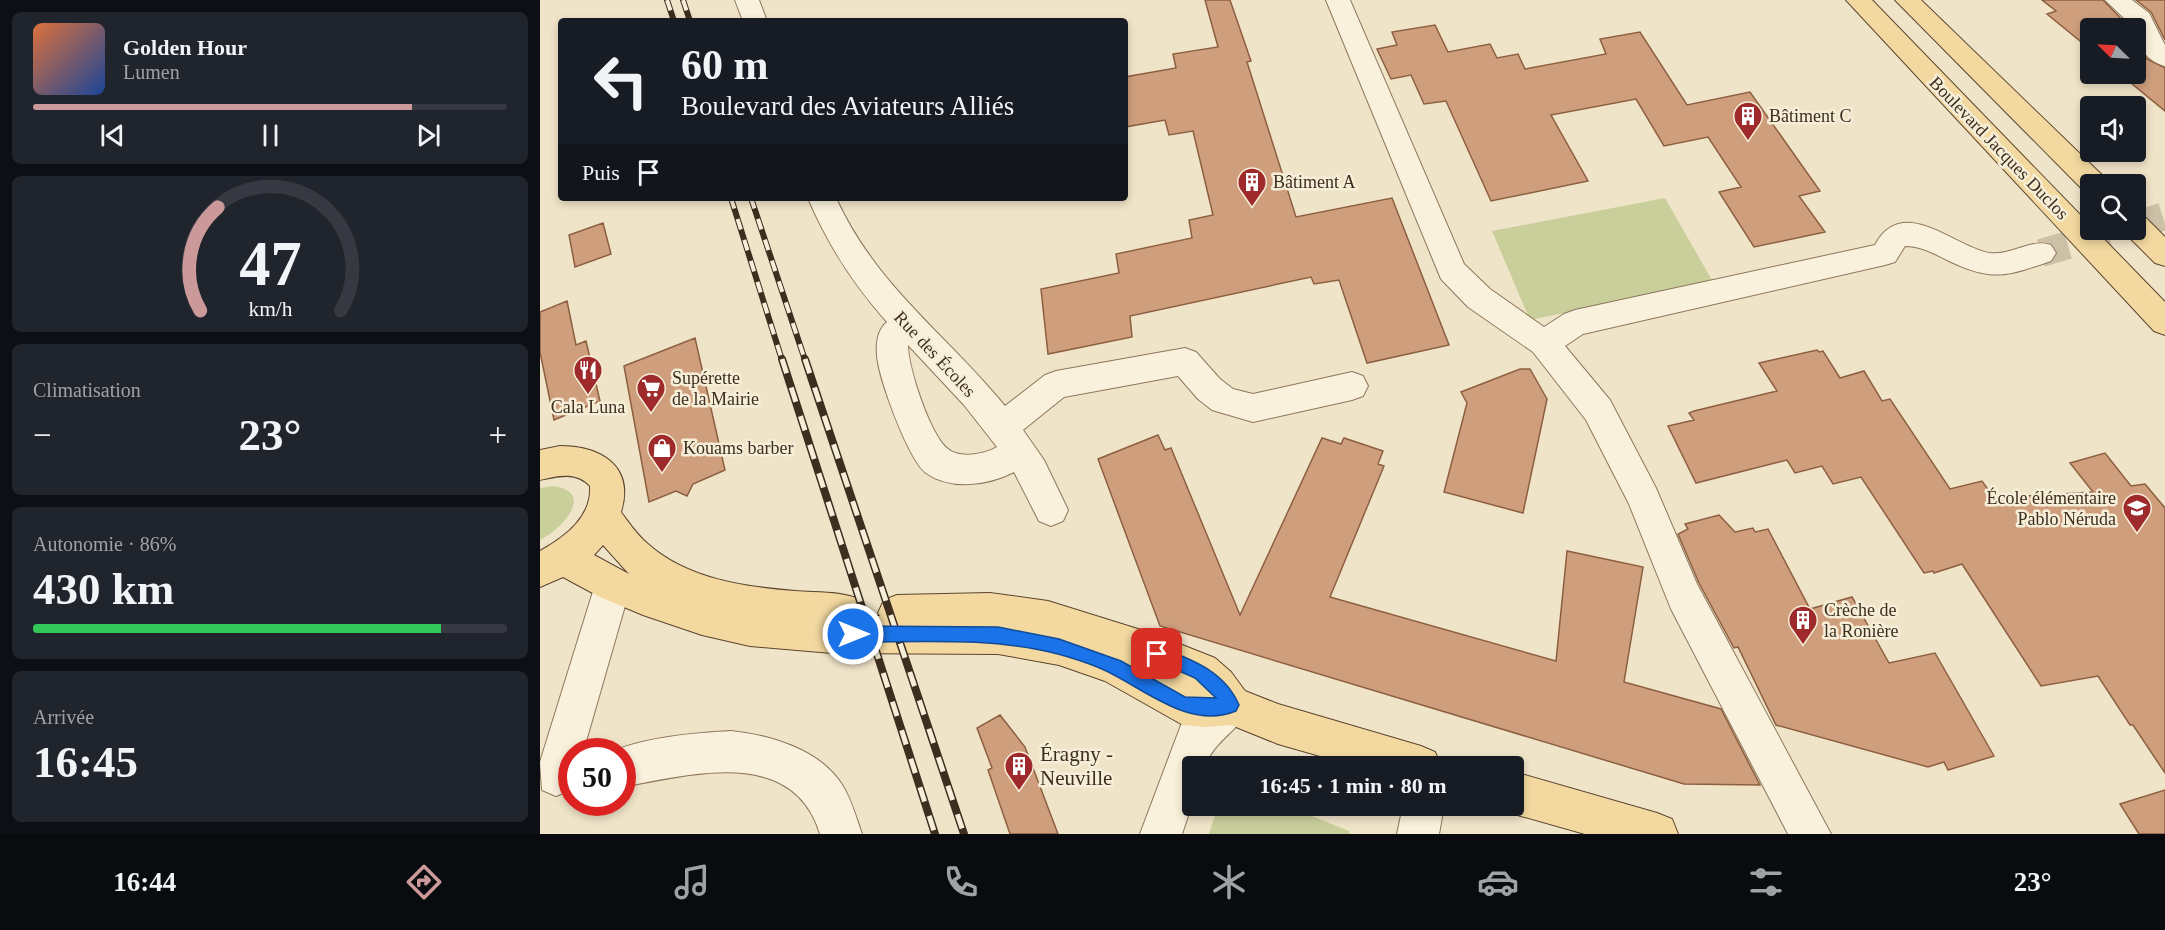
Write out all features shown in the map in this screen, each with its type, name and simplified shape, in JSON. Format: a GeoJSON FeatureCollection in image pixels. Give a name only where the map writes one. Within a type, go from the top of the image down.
{"type":"FeatureCollection","features":[{"type":"Feature","properties":{"kind":"main road","name":"Boulevard Jacques Duclos"},"geometry":{"type":"LineString","coordinates":[[1858,0],[2165,322]]}},
{"type":"Feature","properties":{"kind":"main road"},"geometry":{"type":"LineString","coordinates":[[1907,0],[2084,174]]}},
{"type":"Feature","properties":{"kind":"main road"},"geometry":{"type":"LineString","coordinates":[[2146,236],[2165,255]]}},
{"type":"Feature","properties":{"kind":"main road"},"geometry":{"type":"LineString","coordinates":[[540,465],[570,459],[588,462],[600,470],[607,483],[608,498],[603,516],[580,546],[552,564]]}},
{"type":"Feature","properties":{"kind":"main road"},"geometry":{"type":"LineString","coordinates":[[603,516],[637,558],[661,575],[699,591],[739,601],[824,612],[990,611],[1048,619],[1157,654],[1201,672],[1217,686],[1231,705]]}},
{"type":"Feature","properties":{"kind":"main road"},"geometry":{"type":"LineString","coordinates":[[552,564],[702,617],[750,628],[832,634],[998,635],[1059,646],[1115,666],[1183,705],[1205,707],[1231,705],[1278,724],[1387,756]]}},
{"type":"Feature","properties":{"kind":"main road"},"geometry":{"type":"LineString","coordinates":[[1524,795],[1657,834]]}},
{"type":"Feature","properties":{"kind":"street"},"geometry":{"type":"LineString","coordinates":[[747,0],[754,18]]}},
{"type":"Feature","properties":{"kind":"street"},"geometry":{"type":"LineString","coordinates":[[1338,0],[1452,271],[1479,298],[1544,343],[1598,410],[1644,499],[1684,596],[1810,834]]}},
{"type":"Feature","properties":{"kind":"street"},"geometry":{"type":"LineString","coordinates":[[2117,0],[2140,19],[2152,47],[2165,57]]}},
{"type":"Feature","properties":{"kind":"street","name":"Rue des Écoles"},"geometry":{"type":"LineString","coordinates":[[823,201],[833,228],[857,266],[878,294],[962,380],[1010,439],[1051,510]]}},
{"type":"Feature","properties":{"kind":"street"},"geometry":{"type":"LineString","coordinates":[[1544,343],[1575,323],[1885,254],[1895,238],[1907,233],[1920,236],[1966,257],[1988,264],[2008,263],[2042,253]]}},
{"type":"Feature","properties":{"kind":"street"},"geometry":{"type":"LineString","coordinates":[[907,324],[894,334],[891,348],[893,365],[921,437],[938,462],[954,467],[982,470],[999,464],[1010,439],[1056,385],[1185,361],[1216,395],[1253,408],[1352,386]]}},
{"type":"Feature","properties":{"kind":"street"},"geometry":{"type":"LineString","coordinates":[[556,776],[613,585]]}},
{"type":"Feature","properties":{"kind":"street"},"geometry":{"type":"LineString","coordinates":[[1161,834],[1195,739],[1231,705]]}},
{"type":"Feature","properties":{"kind":"street"},"geometry":{"type":"LineString","coordinates":[[636,765],[714,751],[755,752],[781,762],[806,777],[826,795],[841,834]]}},
{"type":"Feature","properties":{"kind":"street"},"geometry":{"type":"LineString","coordinates":[[1418,834],[1422,816]]}},
{"type":"Feature","properties":{"kind":"green space"},"geometry":{"type":"Polygon","coordinates":[[[1665,198],[1713,282],[1530,320],[1492,231],[1665,198]]]}},
{"type":"Feature","properties":{"kind":"green space"},"geometry":{"type":"Polygon","coordinates":[[[553,486],[566,490],[572,496],[574,503],[565,520],[540,540],[540,488],[553,486]]]}},
{"type":"Feature","properties":{"kind":"green space"},"geometry":{"type":"Polygon","coordinates":[[[1215,816],[1312,816],[1349,831],[1349,834],[1209,834],[1215,816]]]}},
{"type":"Feature","properties":{"kind":"building","name":"Bâtiment A"},"geometry":{"type":"Polygon","coordinates":[[[1205,0],[1230,0],[1251,61],[1247,62],[1296,217],[1392,198],[1449,345],[1367,363],[1339,280],[1314,284],[1311,277],[1130,316],[1132,337],[1048,354],[1041,289],[1119,273],[1116,254],[1192,238],[1189,220],[1213,215],[1193,131],[1169,135],[1165,120],[1128,126],[1128,76],[1176,68],[1173,54],[1218,47],[1205,0]]]}},
{"type":"Feature","properties":{"kind":"building"},"geometry":{"type":"Polygon","coordinates":[[[2042,0],[2103,0],[2120,18],[2080,18],[2080,41],[2047,14],[2056,11],[2042,0]]]}},
{"type":"Feature","properties":{"kind":"building"},"geometry":{"type":"Polygon","coordinates":[[[2136,0],[2165,0],[2165,40],[2151,12],[2136,0]]]}},
{"type":"Feature","properties":{"kind":"building"},"geometry":{"type":"Polygon","coordinates":[[[1435,25],[1448,52],[1490,44],[1497,58],[1518,54],[1525,69],[1606,54],[1600,39],[1640,32],[1687,105],[1750,92],[1820,191],[1799,196],[1825,232],[1754,247],[1719,192],[1741,187],[1708,137],[1664,146],[1636,99],[1551,115],[1588,181],[1491,201],[1446,101],[1424,104],[1411,75],[1391,79],[1377,49],[1397,45],[1392,32],[1435,25]]]}},
{"type":"Feature","properties":{"kind":"building"},"geometry":{"type":"Polygon","coordinates":[[[2146,57],[2165,68],[2165,111],[2132,84],[2146,84],[2146,57]]]}},
{"type":"Feature","properties":{"kind":"building"},"geometry":{"type":"Polygon","coordinates":[[[603,223],[611,254],[575,267],[569,235],[603,223]]]}},
{"type":"Feature","properties":{"kind":"building"},"geometry":{"type":"Polygon","coordinates":[[[567,301],[576,345],[586,341],[600,401],[554,420],[540,352],[540,312],[567,301]]]}},
{"type":"Feature","properties":{"kind":"building"},"geometry":{"type":"Polygon","coordinates":[[[695,338],[725,470],[693,484],[687,496],[676,491],[649,502],[624,366],[695,338]]]}},
{"type":"Feature","properties":{"kind":"building"},"geometry":{"type":"Polygon","coordinates":[[[1817,350],[1823,351],[1840,378],[1864,371],[1882,401],[1890,399],[1950,489],[1982,481],[1994,498],[2093,492],[2070,463],[2105,453],[2131,486],[2145,484],[2165,508],[2165,773],[2098,676],[2041,686],[1962,564],[1934,573],[1933,571],[1924,573],[1861,477],[1833,484],[1822,466],[1795,473],[1787,460],[1696,483],[1668,426],[1694,420],[1689,413],[1694,411],[1777,391],[1759,363],[1817,350]]]}},
{"type":"Feature","properties":{"kind":"building"},"geometry":{"type":"Polygon","coordinates":[[[1520,369],[1530,369],[1547,399],[1523,513],[1444,492],[1467,403],[1461,392],[1520,369]]]}},
{"type":"Feature","properties":{"kind":"building"},"geometry":{"type":"Polygon","coordinates":[[[1158,435],[1165,450],[1171,448],[1240,615],[1322,438],[1341,444],[1344,438],[1383,451],[1378,464],[1384,466],[1330,597],[1556,661],[1567,551],[1643,567],[1624,682],[1721,709],[1760,785],[1684,784],[1160,626],[1098,459],[1158,435]]]}},
{"type":"Feature","properties":{"kind":"building","name":"Crèche de la Ronière"},"geometry":{"type":"Polygon","coordinates":[[[1719,515],[1735,532],[1753,528],[1755,532],[1768,529],[1810,609],[1852,597],[1889,663],[1935,653],[1994,756],[1948,770],[1944,762],[1928,767],[1776,725],[1738,647],[1734,648],[1699,583],[1678,534],[1688,529],[1685,524],[1719,515]]]}},
{"type":"Feature","properties":{"kind":"building","name":"Éragny - Neuville"},"geometry":{"type":"Polygon","coordinates":[[[1000,715],[1025,747],[1058,834],[1010,834],[988,770],[992,768],[977,728],[1000,715]]]}},
{"type":"Feature","properties":{"kind":"building"},"geometry":{"type":"Polygon","coordinates":[[[2165,790],[2165,834],[2139,834],[2120,804],[2165,790]]]}},
{"type":"Feature","properties":{"kind":"tunnel"},"geometry":{"type":"LineString","coordinates":[[2146,222],[2165,216]]}},
{"type":"Feature","properties":{"kind":"tunnel"},"geometry":{"type":"LineString","coordinates":[[2041,253],[2086,240]]}},
{"type":"Feature","properties":{"kind":"railway"},"geometry":{"type":"LineString","coordinates":[[667,0],[673,18]]}},
{"type":"Feature","properties":{"kind":"railway"},"geometry":{"type":"LineString","coordinates":[[683,0],[689,18]]}},
{"type":"Feature","properties":{"kind":"railway"},"geometry":{"type":"LineString","coordinates":[[732,201],[782,360]]}},
{"type":"Feature","properties":{"kind":"railway"},"geometry":{"type":"LineString","coordinates":[[752,201],[805,360]]}},
{"type":"Feature","properties":{"kind":"railway"},"geometry":{"type":"LineString","coordinates":[[782,359],[935,834]]}},
{"type":"Feature","properties":{"kind":"railway"},"geometry":{"type":"LineString","coordinates":[[805,359],[964,834]]}},
{"type":"Feature","properties":{"kind":"place","name":"Bâtiment C"},"geometry":{"type":"Point","coordinates":[1748,142]}},
{"type":"Feature","properties":{"kind":"place","name":"Bâtiment A"},"geometry":{"type":"Point","coordinates":[1252,208]}},
{"type":"Feature","properties":{"kind":"place","name":"Cala Luna"},"geometry":{"type":"Point","coordinates":[588,396]}},
{"type":"Feature","properties":{"kind":"place","name":"Supérette de la Mairie"},"geometry":{"type":"Point","coordinates":[651,414]}},
{"type":"Feature","properties":{"kind":"place","name":"Kouams barber"},"geometry":{"type":"Point","coordinates":[662,474]}},
{"type":"Feature","properties":{"kind":"place","name":"École élémentaire Pablo Néruda"},"geometry":{"type":"Point","coordinates":[2137,534]}},
{"type":"Feature","properties":{"kind":"place","name":"Crèche de la Ronière"},"geometry":{"type":"Point","coordinates":[1803,646]}},
{"type":"Feature","properties":{"kind":"place","name":"Éragny - Neuville"},"geometry":{"type":"Point","coordinates":[1019,792]}},
{"type":"Feature","properties":{"kind":"route"},"geometry":{"type":"LineString","coordinates":[[853,634],[998,635],[1059,646],[1115,666],[1183,705],[1205,707],[1231,705],[1217,686],[1201,672],[1157,654]]}}]}
